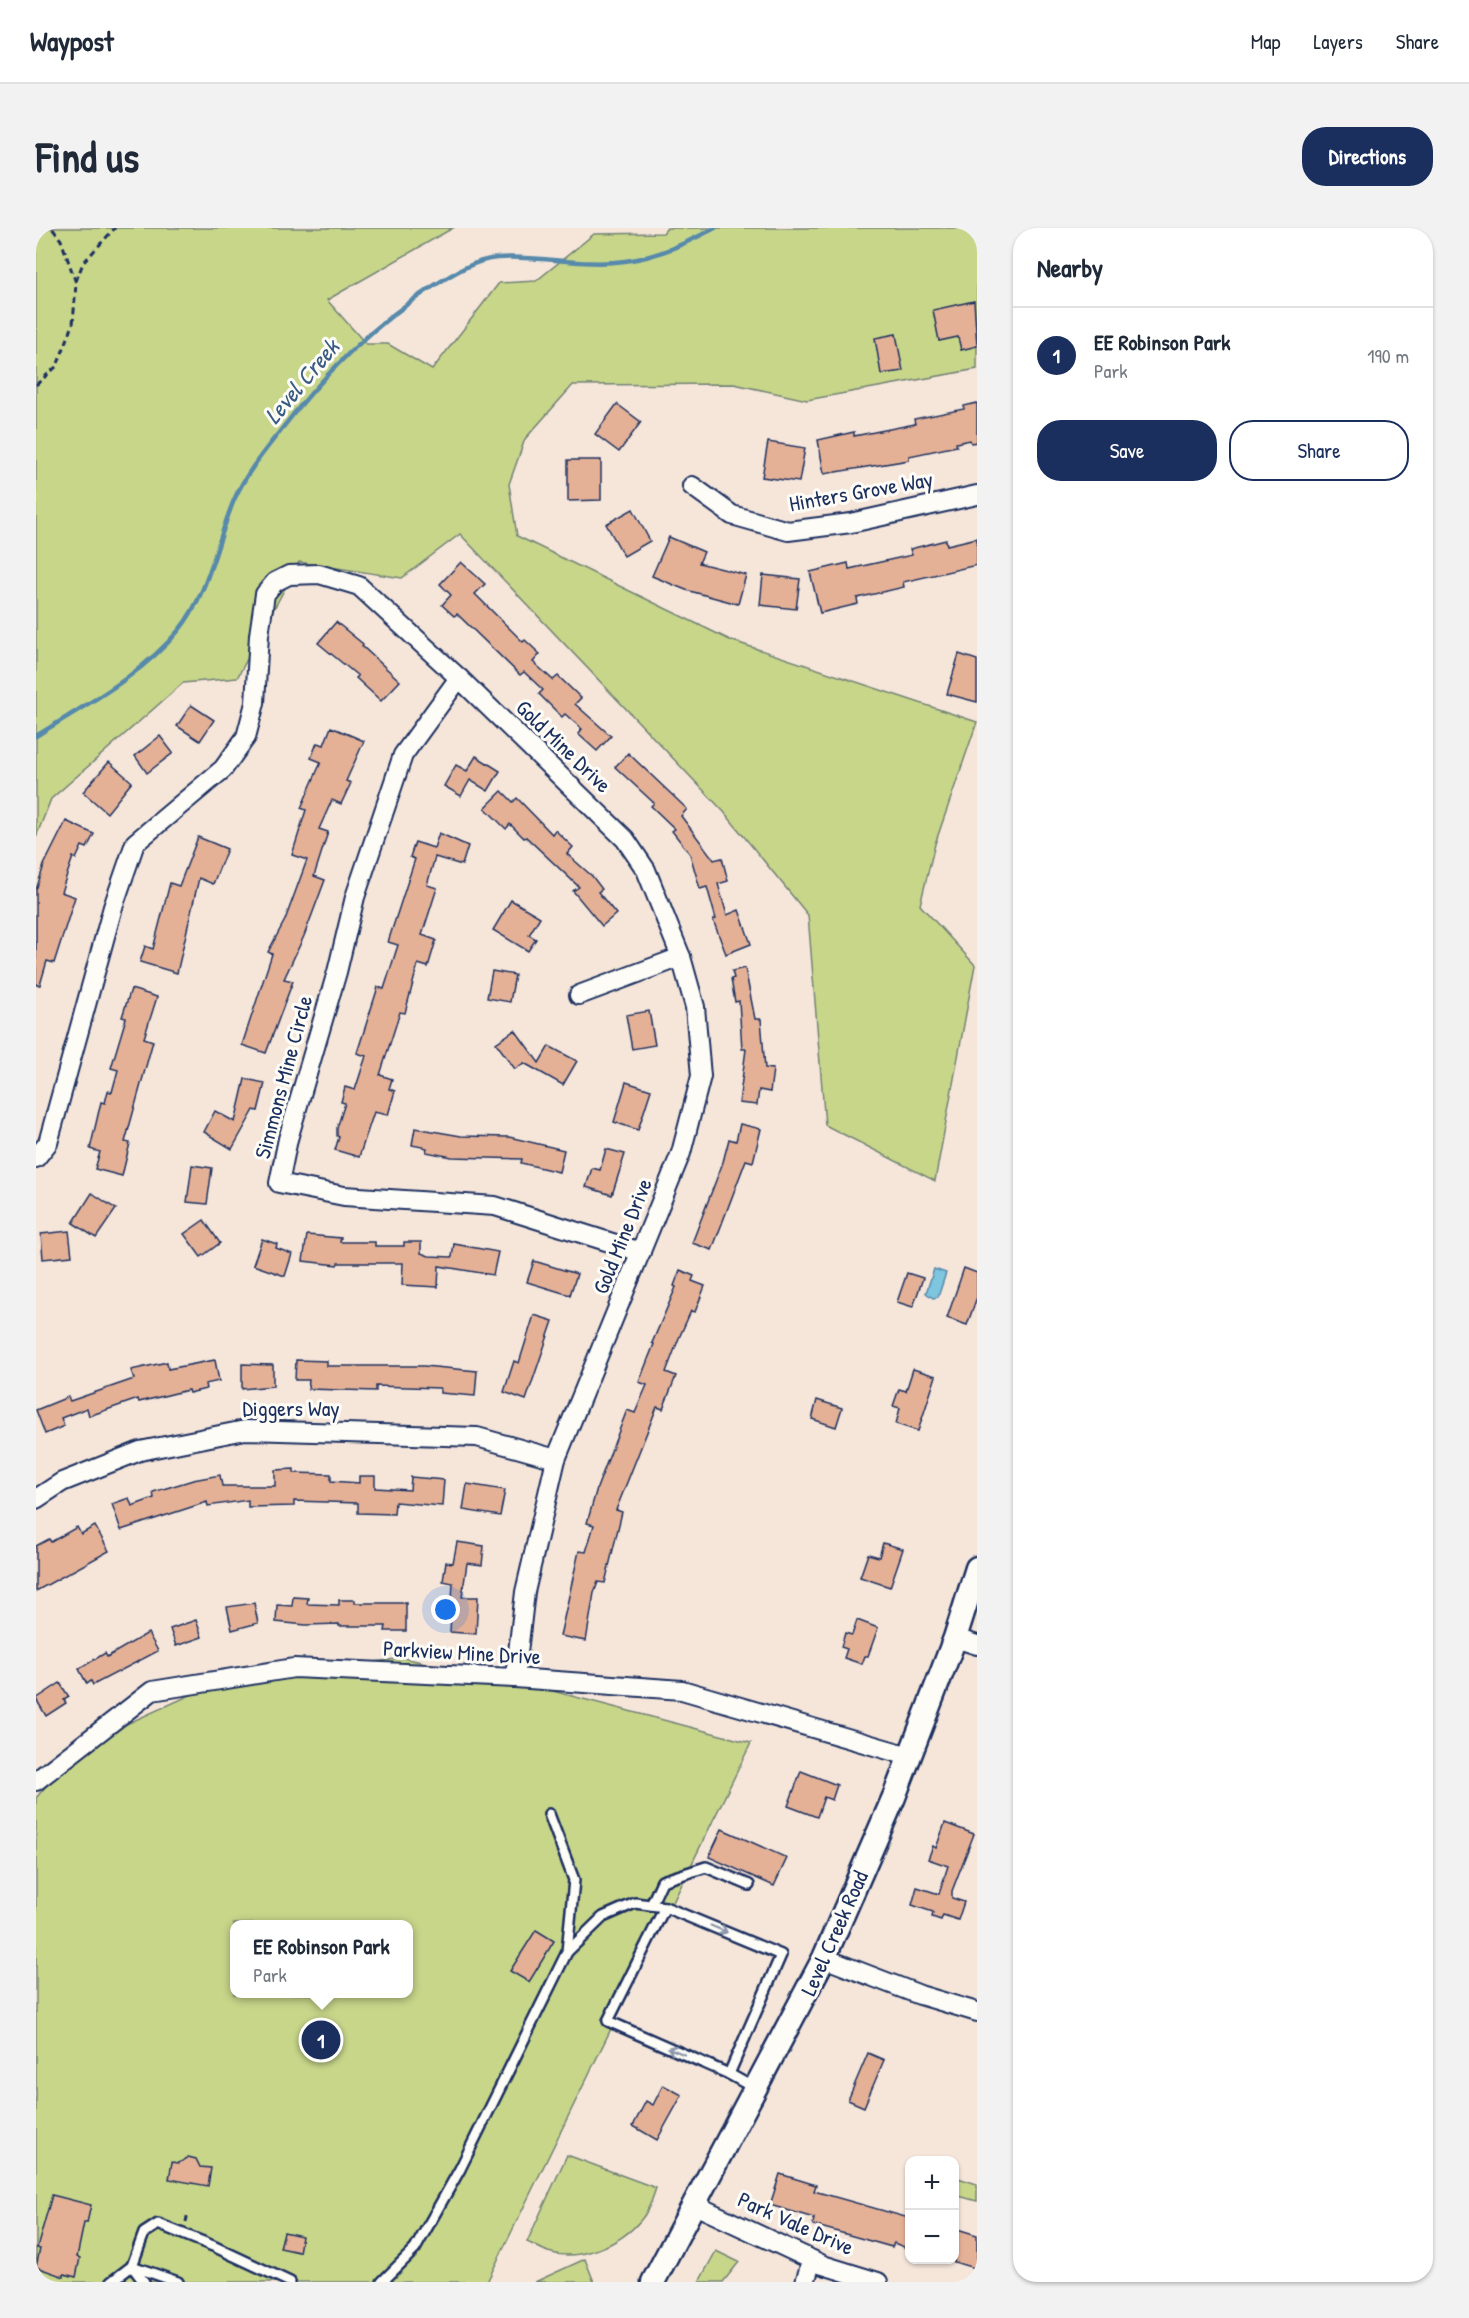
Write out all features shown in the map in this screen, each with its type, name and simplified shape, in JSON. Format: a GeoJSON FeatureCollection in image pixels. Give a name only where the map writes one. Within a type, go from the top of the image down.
{"type":"FeatureCollection","features":[{"type":"Feature","properties":{"kind":"street","name":"Hinters Grove Way"},"geometry":{"type":"LineString","coordinates":[[692,486],[732,515],[788,531],[851,522],[977,495]]}},
{"type":"Feature","properties":{"kind":"street","name":"Gold Mine Drive"},"geometry":{"type":"LineString","coordinates":[[36,1158],[48,1143],[113,907],[135,843],[224,770],[246,737],[255,703],[259,635],[265,594],[275,582],[289,575],[319,574],[359,586],[459,678],[625,839],[646,870],[681,957],[695,1007],[701,1076],[681,1153],[556,1459],[525,1592],[515,1678]]}},
{"type":"Feature","properties":{"kind":"street","name":"Simmons Mine Circle"},"geometry":{"type":"LineString","coordinates":[[459,678],[403,755],[355,897],[337,972],[288,1139],[279,1183],[344,1196],[495,1206],[640,1252]]}},
{"type":"Feature","properties":{"kind":"street"},"geometry":{"type":"LineString","coordinates":[[579,994],[681,957]]}},
{"type":"Feature","properties":{"kind":"street","name":"Diggers Way"},"geometry":{"type":"LineString","coordinates":[[36,1499],[62,1482],[140,1450],[245,1430],[477,1437],[556,1459]]}},
{"type":"Feature","properties":{"kind":"street","name":"Level Creek Road"},"geometry":{"type":"LineString","coordinates":[[653,2282],[824,1958],[909,1756],[955,1638],[977,1568]]}},
{"type":"Feature","properties":{"kind":"street"},"geometry":{"type":"LineString","coordinates":[[955,1638],[977,1645]]}},
{"type":"Feature","properties":{"kind":"street","name":"Parkview Mine Drive"},"geometry":{"type":"LineString","coordinates":[[36,1781],[152,1691],[294,1668],[515,1678],[682,1690],[909,1756]]}},
{"type":"Feature","properties":{"kind":"street"},"geometry":{"type":"LineString","coordinates":[[824,1958],[920,1995],[977,2012]]}},
{"type":"Feature","properties":{"kind":"street","name":"Park Vale Drive"},"geometry":{"type":"LineString","coordinates":[[695,2205],[812,2260],[878,2282]]}},
{"type":"Feature","properties":{"kind":"street"},"geometry":{"type":"LineString","coordinates":[[805,2282],[812,2260]]}},
{"type":"Feature","properties":{"kind":"lane"},"geometry":{"type":"LineString","coordinates":[[549,1814],[574,1880],[567,1952]]}},
{"type":"Feature","properties":{"kind":"lane"},"geometry":{"type":"LineString","coordinates":[[651,1905],[662,1881],[706,1867],[749,1886]]}},
{"type":"Feature","properties":{"kind":"lane"},"geometry":{"type":"LineString","coordinates":[[382,2282],[414,2249],[455,2179],[567,1952],[603,1917],[635,1903],[665,1907],[781,1955],[729,2074]]}},
{"type":"Feature","properties":{"kind":"lane"},"geometry":{"type":"LineString","coordinates":[[665,1907],[608,2021],[729,2074],[754,2088]]}},
{"type":"Feature","properties":{"kind":"lane"},"geometry":{"type":"LineString","coordinates":[[111,2282],[132,2266],[144,2233],[158,2224],[213,2246],[290,2282]]}},
{"type":"Feature","properties":{"kind":"lane"},"geometry":{"type":"LineString","coordinates":[[132,2266],[144,2282]]}},
{"type":"Feature","properties":{"kind":"lane"},"geometry":{"type":"LineString","coordinates":[[132,2266],[178,2282]]}},
{"type":"Feature","properties":{"kind":"path"},"geometry":{"type":"LineString","coordinates":[[52,228],[61,240],[76,283]]}},
{"type":"Feature","properties":{"kind":"path"},"geometry":{"type":"LineString","coordinates":[[36,385],[57,366],[73,325],[76,283],[83,263],[115,228]]}},
{"type":"Feature","properties":{"kind":"green space"},"geometry":{"type":"Polygon","coordinates":[[[36,228],[453,228],[327,300],[366,344],[388,344],[432,370],[499,283],[536,281],[594,234],[663,233],[667,228],[977,228],[977,369],[807,400],[734,384],[573,385],[525,439],[509,484],[517,536],[730,640],[977,722],[935,844],[920,905],[975,965],[935,1181],[825,1125],[808,915],[724,812],[460,534],[402,578],[299,562],[237,678],[183,683],[51,799],[36,837],[36,228]]]}},
{"type":"Feature","properties":{"kind":"green space"},"geometry":{"type":"Polygon","coordinates":[[[403,1658],[545,1689],[751,1743],[487,2282],[36,2282],[36,1798],[80,1745],[217,1683],[403,1658]]]}},
{"type":"Feature","properties":{"kind":"green space"},"geometry":{"type":"Polygon","coordinates":[[[567,2155],[656,2188],[645,2214],[632,2230],[598,2249],[585,2253],[560,2255],[527,2242],[567,2155]]]}},
{"type":"Feature","properties":{"kind":"green space"},"geometry":{"type":"Polygon","coordinates":[[[959,2178],[977,2184],[977,2201],[959,2196],[959,2178]]]}},
{"type":"Feature","properties":{"kind":"green space"},"geometry":{"type":"Polygon","coordinates":[[[716,2251],[739,2262],[723,2282],[699,2282],[716,2251]]]}},
{"type":"Feature","properties":{"kind":"green space"},"geometry":{"type":"Polygon","coordinates":[[[585,2259],[594,2282],[535,2282],[585,2259]]]}},
{"type":"Feature","properties":{"kind":"water"},"geometry":{"type":"Polygon","coordinates":[[[934,1269],[946,1273],[938,1297],[933,1298],[926,1293],[934,1269]]]}},
{"type":"Feature","properties":{"kind":"building"},"geometry":{"type":"Polygon","coordinates":[[[974,301],[977,346],[961,350],[958,337],[939,341],[933,310],[974,301]]]}},
{"type":"Feature","properties":{"kind":"building"},"geometry":{"type":"Polygon","coordinates":[[[896,334],[903,371],[881,374],[875,338],[896,334]]]}},
{"type":"Feature","properties":{"kind":"building"},"geometry":{"type":"Polygon","coordinates":[[[977,403],[977,442],[971,443],[970,440],[956,443],[957,446],[909,456],[909,460],[824,474],[818,440],[854,432],[854,436],[915,424],[914,419],[964,409],[964,406],[977,403]]]}},
{"type":"Feature","properties":{"kind":"building"},"geometry":{"type":"Polygon","coordinates":[[[617,404],[641,422],[619,452],[595,434],[617,404]]]}},
{"type":"Feature","properties":{"kind":"building"},"geometry":{"type":"Polygon","coordinates":[[[768,442],[805,448],[799,482],[762,477],[768,442]]]}},
{"type":"Feature","properties":{"kind":"building"},"geometry":{"type":"Polygon","coordinates":[[[568,460],[601,460],[601,500],[568,501],[568,460]]]}},
{"type":"Feature","properties":{"kind":"building"},"geometry":{"type":"Polygon","coordinates":[[[633,509],[650,541],[624,556],[606,524],[633,509]]]}},
{"type":"Feature","properties":{"kind":"building"},"geometry":{"type":"Polygon","coordinates":[[[669,537],[704,552],[699,563],[746,575],[738,604],[686,590],[652,576],[669,537]]]}},
{"type":"Feature","properties":{"kind":"building"},"geometry":{"type":"Polygon","coordinates":[[[977,538],[977,565],[903,582],[904,587],[857,598],[858,604],[820,613],[810,572],[848,563],[849,569],[912,555],[910,549],[946,540],[947,545],[977,538]]]}},
{"type":"Feature","properties":{"kind":"building"},"geometry":{"type":"Polygon","coordinates":[[[461,562],[485,584],[475,594],[523,642],[525,640],[540,654],[533,662],[553,680],[558,676],[581,698],[575,704],[611,736],[597,751],[578,734],[582,729],[565,714],[562,717],[539,694],[543,690],[524,672],[520,675],[457,614],[454,616],[442,605],[451,595],[440,584],[461,562]]]}},
{"type":"Feature","properties":{"kind":"building"},"geometry":{"type":"Polygon","coordinates":[[[763,575],[800,579],[796,609],[760,605],[763,575]]]}},
{"type":"Feature","properties":{"kind":"building"},"geometry":{"type":"Polygon","coordinates":[[[336,622],[363,644],[362,646],[400,681],[381,701],[356,678],[358,676],[318,643],[336,622]]]}},
{"type":"Feature","properties":{"kind":"building"},"geometry":{"type":"Polygon","coordinates":[[[959,654],[977,660],[977,702],[947,694],[959,654]]]}},
{"type":"Feature","properties":{"kind":"building"},"geometry":{"type":"Polygon","coordinates":[[[191,705],[214,720],[200,741],[177,726],[191,705]]]}},
{"type":"Feature","properties":{"kind":"building"},"geometry":{"type":"Polygon","coordinates":[[[331,727],[364,741],[346,781],[351,783],[341,804],[332,800],[319,829],[328,832],[314,876],[325,880],[304,936],[284,979],[293,981],[266,1053],[242,1045],[272,954],[268,952],[285,920],[307,860],[292,855],[306,810],[301,808],[321,762],[311,758],[317,743],[324,745],[331,727]]]}},
{"type":"Feature","properties":{"kind":"building"},"geometry":{"type":"Polygon","coordinates":[[[160,736],[173,753],[147,773],[135,756],[160,736]]]}},
{"type":"Feature","properties":{"kind":"building"},"geometry":{"type":"Polygon","coordinates":[[[628,753],[687,809],[681,816],[714,860],[722,858],[728,881],[718,884],[727,915],[739,910],[751,944],[726,954],[713,920],[716,919],[707,887],[700,889],[690,854],[672,831],[675,829],[651,806],[654,803],[615,767],[628,753]]]}},
{"type":"Feature","properties":{"kind":"building"},"geometry":{"type":"Polygon","coordinates":[[[476,756],[500,771],[488,791],[470,780],[461,796],[444,786],[456,765],[467,771],[476,756]]]}},
{"type":"Feature","properties":{"kind":"building"},"geometry":{"type":"Polygon","coordinates":[[[109,762],[132,782],[107,813],[83,792],[109,762]]]}},
{"type":"Feature","properties":{"kind":"building"},"geometry":{"type":"Polygon","coordinates":[[[502,791],[513,802],[517,798],[552,834],[555,830],[573,847],[567,854],[592,876],[602,889],[598,892],[616,914],[602,926],[573,891],[579,887],[526,837],[524,838],[510,824],[506,829],[485,808],[502,791]]]}},
{"type":"Feature","properties":{"kind":"building"},"geometry":{"type":"Polygon","coordinates":[[[66,821],[94,834],[87,848],[82,846],[76,859],[73,857],[61,892],[75,897],[54,963],[47,961],[40,985],[36,985],[36,890],[44,865],[66,821]]]}},
{"type":"Feature","properties":{"kind":"building"},"geometry":{"type":"Polygon","coordinates":[[[439,833],[468,846],[462,865],[435,857],[427,885],[437,888],[422,935],[436,940],[428,967],[418,964],[405,1013],[400,1012],[380,1075],[392,1079],[389,1089],[395,1091],[388,1115],[374,1112],[359,1157],[335,1150],[339,1137],[337,1128],[345,1103],[341,1102],[345,1087],[355,1090],[366,1056],[357,1053],[378,987],[384,989],[398,945],[388,942],[415,859],[410,857],[415,842],[434,848],[439,833]]]}},
{"type":"Feature","properties":{"kind":"building"},"geometry":{"type":"Polygon","coordinates":[[[198,837],[227,849],[213,884],[199,878],[177,973],[140,962],[145,946],[153,949],[170,883],[179,886],[198,837]]]}},
{"type":"Feature","properties":{"kind":"building"},"geometry":{"type":"Polygon","coordinates":[[[511,900],[540,917],[529,935],[536,939],[528,951],[493,930],[511,900]]]}},
{"type":"Feature","properties":{"kind":"building"},"geometry":{"type":"Polygon","coordinates":[[[745,968],[755,1019],[761,1019],[765,1068],[773,1069],[770,1092],[759,1090],[757,1105],[739,1103],[746,1049],[742,1049],[739,1001],[735,1002],[731,979],[734,978],[732,971],[745,968]]]}},
{"type":"Feature","properties":{"kind":"building"},"geometry":{"type":"Polygon","coordinates":[[[492,971],[515,975],[510,1002],[487,998],[492,971]]]}},
{"type":"Feature","properties":{"kind":"building"},"geometry":{"type":"Polygon","coordinates":[[[131,989],[157,997],[144,1038],[153,1041],[125,1142],[130,1143],[122,1176],[95,1169],[100,1152],[90,1149],[101,1102],[105,1103],[108,1091],[112,1092],[118,1070],[111,1068],[126,1018],[122,1017],[131,989]]]}},
{"type":"Feature","properties":{"kind":"building"},"geometry":{"type":"Polygon","coordinates":[[[649,1011],[655,1045],[632,1049],[626,1015],[649,1011]]]}},
{"type":"Feature","properties":{"kind":"building"},"geometry":{"type":"Polygon","coordinates":[[[515,1030],[539,1063],[549,1046],[577,1061],[563,1085],[524,1063],[515,1069],[496,1043],[515,1030]]]}},
{"type":"Feature","properties":{"kind":"building"},"geometry":{"type":"Polygon","coordinates":[[[245,1079],[265,1083],[258,1111],[254,1110],[232,1149],[204,1132],[215,1111],[235,1122],[245,1079]]]}},
{"type":"Feature","properties":{"kind":"building"},"geometry":{"type":"Polygon","coordinates":[[[626,1082],[651,1090],[638,1130],[614,1122],[626,1082]]]}},
{"type":"Feature","properties":{"kind":"building"},"geometry":{"type":"Polygon","coordinates":[[[740,1124],[761,1129],[753,1162],[746,1160],[712,1250],[692,1243],[723,1162],[729,1139],[736,1141],[740,1124]]]}},
{"type":"Feature","properties":{"kind":"building"},"geometry":{"type":"Polygon","coordinates":[[[415,1128],[461,1136],[509,1137],[564,1150],[559,1172],[521,1163],[522,1159],[452,1157],[426,1152],[427,1148],[412,1145],[415,1128]]]}},
{"type":"Feature","properties":{"kind":"building"},"geometry":{"type":"Polygon","coordinates":[[[606,1149],[625,1154],[612,1195],[586,1187],[592,1168],[600,1170],[606,1149]]]}},
{"type":"Feature","properties":{"kind":"building"},"geometry":{"type":"Polygon","coordinates":[[[192,1165],[212,1168],[207,1204],[187,1202],[192,1165]]]}},
{"type":"Feature","properties":{"kind":"building"},"geometry":{"type":"Polygon","coordinates":[[[92,1193],[116,1209],[96,1238],[73,1223],[92,1193]]]}},
{"type":"Feature","properties":{"kind":"building"},"geometry":{"type":"Polygon","coordinates":[[[204,1220],[220,1243],[201,1257],[184,1234],[204,1220]]]}},
{"type":"Feature","properties":{"kind":"building"},"geometry":{"type":"Polygon","coordinates":[[[69,1231],[72,1256],[43,1259],[41,1234],[69,1231]]]}},
{"type":"Feature","properties":{"kind":"building"},"geometry":{"type":"Polygon","coordinates":[[[307,1235],[341,1238],[340,1242],[375,1242],[375,1246],[404,1246],[404,1242],[421,1242],[421,1253],[429,1256],[452,1257],[454,1244],[498,1252],[493,1275],[439,1266],[438,1287],[402,1285],[403,1263],[338,1263],[337,1265],[303,1261],[307,1235]]]}},
{"type":"Feature","properties":{"kind":"building"},"geometry":{"type":"Polygon","coordinates":[[[262,1239],[277,1244],[276,1248],[292,1254],[285,1276],[253,1265],[262,1239]]]}},
{"type":"Feature","properties":{"kind":"building"},"geometry":{"type":"Polygon","coordinates":[[[534,1261],[577,1274],[570,1295],[527,1282],[534,1261]]]}},
{"type":"Feature","properties":{"kind":"building"},"geometry":{"type":"Polygon","coordinates":[[[964,1268],[977,1273],[977,1297],[967,1325],[947,1318],[964,1268]]]}},
{"type":"Feature","properties":{"kind":"building"},"geometry":{"type":"Polygon","coordinates":[[[680,1270],[694,1276],[692,1281],[705,1286],[695,1312],[691,1311],[666,1372],[676,1376],[663,1409],[657,1407],[616,1510],[622,1512],[605,1583],[598,1582],[594,1593],[586,1641],[560,1636],[579,1551],[586,1552],[594,1525],[587,1523],[597,1488],[627,1410],[635,1413],[647,1385],[639,1382],[654,1344],[652,1343],[676,1287],[674,1286],[680,1270]]]}},
{"type":"Feature","properties":{"kind":"building"},"geometry":{"type":"Polygon","coordinates":[[[907,1273],[923,1278],[913,1307],[897,1302],[907,1273]]]}},
{"type":"Feature","properties":{"kind":"building"},"geometry":{"type":"Polygon","coordinates":[[[534,1315],[553,1321],[526,1400],[504,1392],[514,1361],[519,1363],[534,1315]]]}},
{"type":"Feature","properties":{"kind":"building"},"geometry":{"type":"Polygon","coordinates":[[[215,1360],[219,1381],[205,1384],[206,1389],[189,1393],[188,1390],[139,1402],[138,1399],[89,1416],[87,1408],[61,1418],[64,1426],[45,1434],[36,1410],[68,1397],[70,1401],[134,1379],[131,1370],[167,1362],[168,1369],[215,1360]]]}},
{"type":"Feature","properties":{"kind":"building"},"geometry":{"type":"Polygon","coordinates":[[[296,1360],[327,1361],[327,1366],[424,1366],[477,1371],[475,1396],[440,1393],[440,1388],[376,1386],[376,1391],[308,1389],[309,1380],[295,1380],[296,1360]]]}},
{"type":"Feature","properties":{"kind":"building"},"geometry":{"type":"Polygon","coordinates":[[[242,1364],[273,1365],[273,1386],[242,1389],[242,1364]]]}},
{"type":"Feature","properties":{"kind":"building"},"geometry":{"type":"Polygon","coordinates":[[[913,1369],[936,1376],[918,1431],[896,1424],[900,1408],[893,1406],[899,1389],[906,1391],[913,1369]]]}},
{"type":"Feature","properties":{"kind":"building"},"geometry":{"type":"Polygon","coordinates":[[[817,1400],[842,1408],[836,1427],[812,1419],[817,1400]]]}},
{"type":"Feature","properties":{"kind":"building"},"geometry":{"type":"Polygon","coordinates":[[[294,1469],[294,1473],[331,1474],[331,1481],[359,1483],[359,1476],[375,1476],[375,1488],[410,1490],[411,1477],[444,1480],[442,1506],[395,1502],[394,1514],[358,1513],[358,1503],[294,1501],[294,1506],[248,1507],[248,1500],[208,1506],[207,1502],[121,1530],[112,1504],[129,1498],[132,1506],[154,1498],[153,1492],[220,1475],[222,1486],[275,1486],[275,1470],[294,1469]]]}},
{"type":"Feature","properties":{"kind":"building"},"geometry":{"type":"Polygon","coordinates":[[[467,1484],[505,1490],[500,1516],[463,1510],[467,1484]]]}},
{"type":"Feature","properties":{"kind":"building"},"geometry":{"type":"Polygon","coordinates":[[[95,1526],[109,1551],[36,1591],[36,1546],[49,1539],[51,1542],[77,1527],[81,1534],[95,1526]]]}},
{"type":"Feature","properties":{"kind":"building"},"geometry":{"type":"Polygon","coordinates":[[[457,1542],[484,1546],[482,1565],[467,1563],[462,1597],[478,1597],[476,1634],[450,1632],[453,1583],[443,1581],[446,1562],[453,1563],[457,1542]]]}},
{"type":"Feature","properties":{"kind":"building"},"geometry":{"type":"Polygon","coordinates":[[[883,1543],[903,1549],[890,1587],[860,1577],[868,1554],[879,1557],[883,1543]]]}},
{"type":"Feature","properties":{"kind":"building"},"geometry":{"type":"Polygon","coordinates":[[[293,1597],[308,1598],[307,1604],[339,1605],[339,1600],[355,1600],[355,1603],[406,1603],[406,1631],[385,1631],[386,1626],[306,1625],[276,1622],[277,1605],[292,1606],[293,1597]]]}},
{"type":"Feature","properties":{"kind":"building"},"geometry":{"type":"Polygon","coordinates":[[[254,1603],[258,1623],[232,1630],[227,1607],[254,1603]]]}},
{"type":"Feature","properties":{"kind":"building"},"geometry":{"type":"Polygon","coordinates":[[[196,1620],[202,1637],[176,1646],[170,1629],[196,1620]]]}},
{"type":"Feature","properties":{"kind":"building"},"geometry":{"type":"Polygon","coordinates":[[[857,1620],[878,1628],[868,1656],[865,1656],[862,1664],[844,1658],[847,1649],[841,1647],[845,1633],[852,1635],[857,1620]]]}},
{"type":"Feature","properties":{"kind":"building"},"geometry":{"type":"Polygon","coordinates":[[[148,1633],[158,1651],[93,1685],[91,1681],[87,1684],[79,1669],[105,1653],[107,1657],[148,1633]]]}},
{"type":"Feature","properties":{"kind":"building"},"geometry":{"type":"Polygon","coordinates":[[[60,1683],[69,1697],[64,1700],[66,1703],[46,1716],[36,1699],[60,1683]]]}},
{"type":"Feature","properties":{"kind":"building"},"geometry":{"type":"Polygon","coordinates":[[[801,1771],[837,1785],[832,1800],[824,1797],[817,1817],[788,1806],[801,1771]]]}},
{"type":"Feature","properties":{"kind":"building"},"geometry":{"type":"Polygon","coordinates":[[[945,1823],[974,1834],[952,1891],[952,1898],[964,1902],[958,1920],[943,1915],[941,1920],[932,1917],[933,1912],[912,1905],[917,1887],[939,1894],[948,1866],[928,1859],[933,1846],[936,1848],[945,1823]]]}},
{"type":"Feature","properties":{"kind":"building"},"geometry":{"type":"Polygon","coordinates":[[[722,1829],[787,1858],[774,1886],[709,1857],[722,1829]]]}},
{"type":"Feature","properties":{"kind":"building"},"geometry":{"type":"Polygon","coordinates":[[[536,1930],[554,1941],[529,1982],[510,1971],[536,1930]]]}},
{"type":"Feature","properties":{"kind":"building"},"geometry":{"type":"Polygon","coordinates":[[[868,2053],[884,2060],[864,2107],[848,2100],[868,2053]]]}},
{"type":"Feature","properties":{"kind":"building"},"geometry":{"type":"Polygon","coordinates":[[[663,2085],[682,2095],[657,2140],[633,2126],[646,2101],[653,2105],[663,2085]]]}},
{"type":"Feature","properties":{"kind":"building"},"geometry":{"type":"Polygon","coordinates":[[[188,2157],[196,2159],[200,2167],[211,2168],[208,2186],[169,2179],[172,2162],[179,2163],[188,2157]]]}},
{"type":"Feature","properties":{"kind":"building"},"geometry":{"type":"Polygon","coordinates":[[[780,2174],[816,2185],[814,2191],[905,2217],[905,2247],[894,2243],[892,2247],[813,2225],[814,2218],[770,2205],[780,2174]]]}},
{"type":"Feature","properties":{"kind":"building"},"geometry":{"type":"Polygon","coordinates":[[[52,2195],[91,2205],[87,2223],[84,2223],[77,2257],[80,2258],[76,2277],[64,2274],[64,2277],[36,2267],[40,2249],[37,2248],[52,2195]]]}},
{"type":"Feature","properties":{"kind":"building"},"geometry":{"type":"Polygon","coordinates":[[[959,2230],[977,2235],[977,2269],[959,2264],[959,2230]]]}},
{"type":"Feature","properties":{"kind":"building"},"geometry":{"type":"Polygon","coordinates":[[[284,2232],[302,2236],[299,2252],[280,2248],[284,2232]]]}},
{"type":"Feature","properties":{"kind":"waterway","name":"Level Creek"},"geometry":{"type":"LineString","coordinates":[[36,736],[130,676],[148,662],[179,630],[198,600],[234,500],[253,466],[294,413],[330,372],[390,317],[457,272],[489,259],[529,258],[593,263],[625,261],[660,253],[715,228]]}},
{"type":"Feature","properties":{"kind":"place","name":"EE Robinson Park"},"geometry":{"type":"Point","coordinates":[321,2040]}}]}
